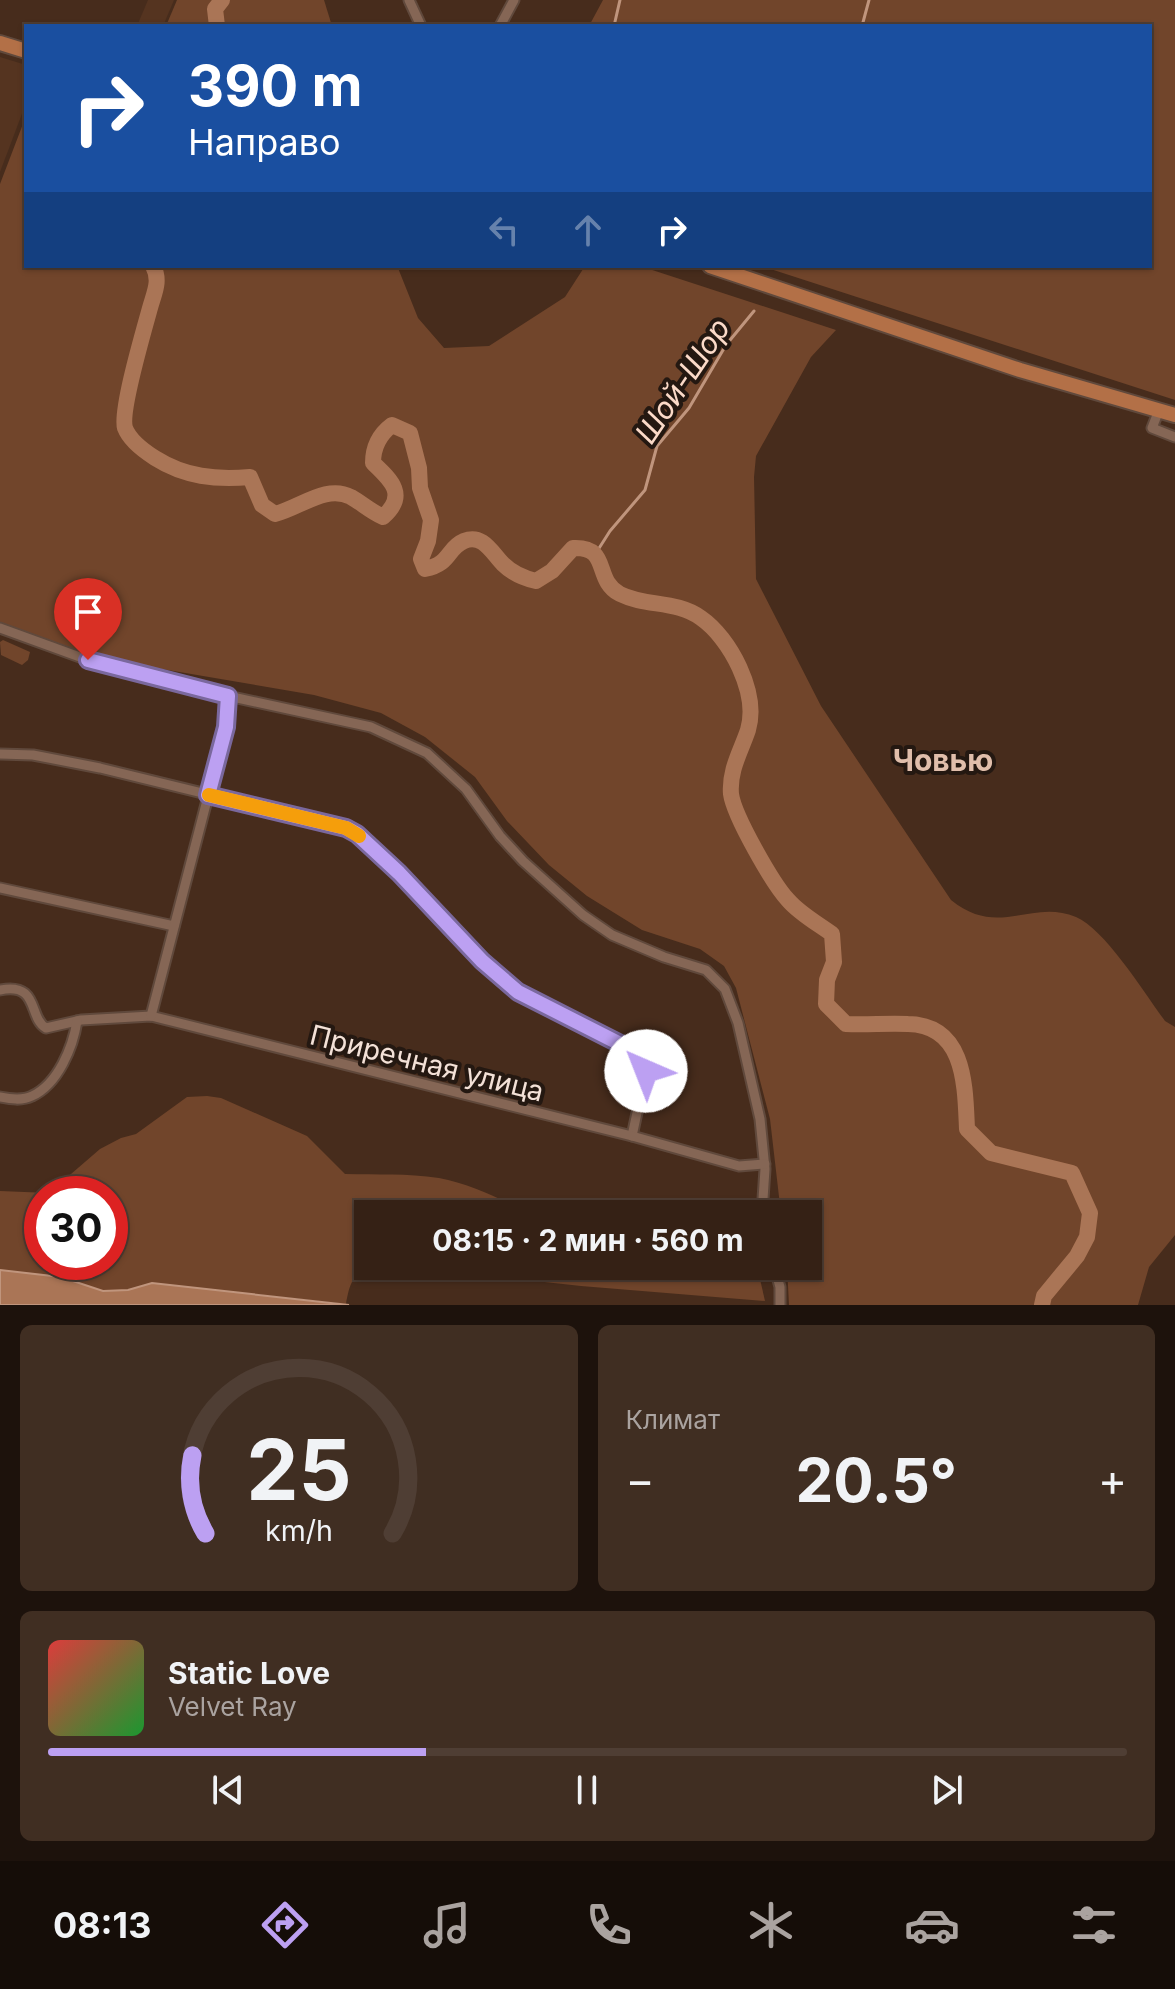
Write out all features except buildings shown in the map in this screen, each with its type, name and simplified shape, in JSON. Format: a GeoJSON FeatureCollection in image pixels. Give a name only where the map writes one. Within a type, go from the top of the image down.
{"type":"FeatureCollection","features":[{"type":"Feature","properties":{"kind":"main road"},"geometry":{"type":"LineString","coordinates":[[0,43],[24,50]]}},
{"type":"Feature","properties":{"kind":"main road"},"geometry":{"type":"LineString","coordinates":[[716,268],[1020,370],[1175,415]]}},
{"type":"Feature","properties":{"kind":"street"},"geometry":{"type":"LineString","coordinates":[[409,0],[420,24]]}},
{"type":"Feature","properties":{"kind":"street"},"geometry":{"type":"LineString","coordinates":[[501,24],[514,0]]}},
{"type":"Feature","properties":{"kind":"street"},"geometry":{"type":"LineString","coordinates":[[1159,410],[1152,428],[1175,437]]}},
{"type":"Feature","properties":{"kind":"street"},"geometry":{"type":"LineString","coordinates":[[0,628],[88,660],[228,696],[371,727],[417,748],[466,789],[500,836],[523,861],[597,926],[714,976],[731,999],[760,1119],[765,1164],[763,1200]]}},
{"type":"Feature","properties":{"kind":"street"},"geometry":{"type":"LineString","coordinates":[[151,1016],[226,727],[228,696]]}},
{"type":"Feature","properties":{"kind":"street"},"geometry":{"type":"LineString","coordinates":[[0,754],[33,755],[100,768],[346,828],[357,834],[399,873],[482,961],[518,992],[643,1057],[646,1071],[632,1136]]}},
{"type":"Feature","properties":{"kind":"street"},"geometry":{"type":"LineString","coordinates":[[0,888],[174,926]]}},
{"type":"Feature","properties":{"kind":"street","name":"Приречная улица"},"geometry":{"type":"LineString","coordinates":[[0,990],[16,990],[27,996],[33,1001],[37,1021],[46,1028],[77,1021],[151,1016],[632,1136],[739,1166],[765,1164]]}},
{"type":"Feature","properties":{"kind":"street"},"geometry":{"type":"LineString","coordinates":[[0,1097],[31,1097],[43,1088],[65,1059],[73,1042],[77,1021]]}},
{"type":"Feature","properties":{"kind":"street"},"geometry":{"type":"LineString","coordinates":[[778,1280],[780,1305]]}},
{"type":"Feature","properties":{"kind":"shaded area"},"geometry":{"type":"Polygon","coordinates":[[[148,0],[174,0],[164,24],[138,24],[148,0]]]}},
{"type":"Feature","properties":{"kind":"shaded area"},"geometry":{"type":"Polygon","coordinates":[[[177,0],[324,0],[331,24],[167,24],[177,0]]]}},
{"type":"Feature","properties":{"kind":"shaded area"},"geometry":{"type":"Polygon","coordinates":[[[603,0],[1175,0],[1175,400],[767,268],[1152,268],[1152,24],[590,24],[603,0]]]}},
{"type":"Feature","properties":{"kind":"shaded area"},"geometry":{"type":"Polygon","coordinates":[[[0,57],[24,64],[24,108],[0,172],[0,57]]]}},
{"type":"Feature","properties":{"kind":"shaded area"},"geometry":{"type":"Polygon","coordinates":[[[24,121],[24,268],[398,268],[418,318],[444,348],[489,346],[565,297],[584,268],[646,268],[836,330],[811,357],[756,456],[756,579],[821,706],[951,900],[968,911],[984,916],[1000,918],[1060,912],[1076,917],[1112,948],[1165,1021],[1175,1027],[1175,1235],[1149,1267],[1138,1305],[789,1305],[788,1280],[822,1280],[822,1200],[779,1200],[770,1119],[736,988],[724,966],[700,949],[642,930],[587,896],[549,865],[507,821],[475,777],[425,737],[381,713],[314,695],[44,649],[0,632],[0,184],[24,121]]]}},
{"type":"Feature","properties":{"kind":"shaded area"},"geometry":{"type":"Polygon","coordinates":[[[3,640],[30,652],[28,660],[22,665],[1,655],[0,642],[3,640]]]}},
{"type":"Feature","properties":{"kind":"shaded area"},"geometry":{"type":"Polygon","coordinates":[[[187,1097],[221,1098],[307,1136],[345,1174],[439,1178],[501,1200],[354,1200],[354,1279],[346,1304],[152,1283],[128,1290],[103,1291],[70,1280],[128,1280],[128,1176],[69,1176],[100,1149],[136,1134],[187,1097]]]}},
{"type":"Feature","properties":{"kind":"shaded area"},"geometry":{"type":"Polygon","coordinates":[[[0,1191],[24,1192],[24,1273],[0,1270],[0,1191]]]}},
{"type":"Feature","properties":{"kind":"shaded area"},"geometry":{"type":"Polygon","coordinates":[[[0,1270],[24,1273],[24,1280],[70,1280],[103,1291],[128,1290],[152,1283],[349,1305],[0,1305],[0,1270]]]}},
{"type":"Feature","properties":{"kind":"shaded area"},"geometry":{"type":"Polygon","coordinates":[[[527,1280],[760,1280],[765,1301],[527,1280]]]}},
{"type":"Feature","properties":{"kind":"waterway"},"geometry":{"type":"LineString","coordinates":[[217,24],[215,9],[222,0]]}},
{"type":"Feature","properties":{"kind":"waterway"},"geometry":{"type":"LineString","coordinates":[[614,24],[620,0]]}},
{"type":"Feature","properties":{"kind":"waterway","name":"Шой-Шор"},"geometry":{"type":"LineString","coordinates":[[863,24],[869,0]]}},
{"type":"Feature","properties":{"kind":"waterway"},"geometry":{"type":"LineString","coordinates":[[154,268],[156,287],[133,370],[124,419],[130,437],[151,455],[166,464],[201,476],[250,477],[262,505],[275,514],[332,493],[351,497],[383,517],[395,502],[396,495],[391,482],[373,463],[373,457],[378,441],[392,425],[410,433],[419,468],[420,488],[431,520],[421,559],[425,569],[440,564],[454,548],[471,539],[486,545],[511,570],[536,581],[552,571],[573,548],[585,549],[593,552],[607,581],[620,594],[681,608],[712,627],[732,652],[746,684],[749,700],[748,730],[732,777],[734,804],[755,849],[781,892],[798,910],[832,934],[834,962],[827,980],[826,1004],[846,1024],[908,1024],[927,1027],[941,1035],[952,1047],[963,1078],[967,1129],[991,1153],[1072,1173],[1090,1213],[1087,1237],[1077,1256],[1044,1296],[1042,1305]]}},
{"type":"Feature","properties":{"kind":"waterway","name":"Шой-Шор"},"geometry":{"type":"LineString","coordinates":[[596,553],[610,531],[645,490],[657,446],[689,408],[726,345],[754,311]]}},
{"type":"Feature","properties":{"kind":"slow traffic"},"geometry":{"type":"LineString","coordinates":[[209,795],[346,828],[359,836]]}},
{"type":"Feature","properties":{"kind":"district","name":"Човью"},"geometry":{"type":"Point","coordinates":[943,761]}},
{"type":"Feature","properties":{"kind":"route"},"geometry":{"type":"LineString","coordinates":[[88,660],[228,696],[226,727],[208,795],[346,828],[357,834],[399,873],[482,961],[518,992],[636,1052],[643,1057],[646,1071]]}}]}
